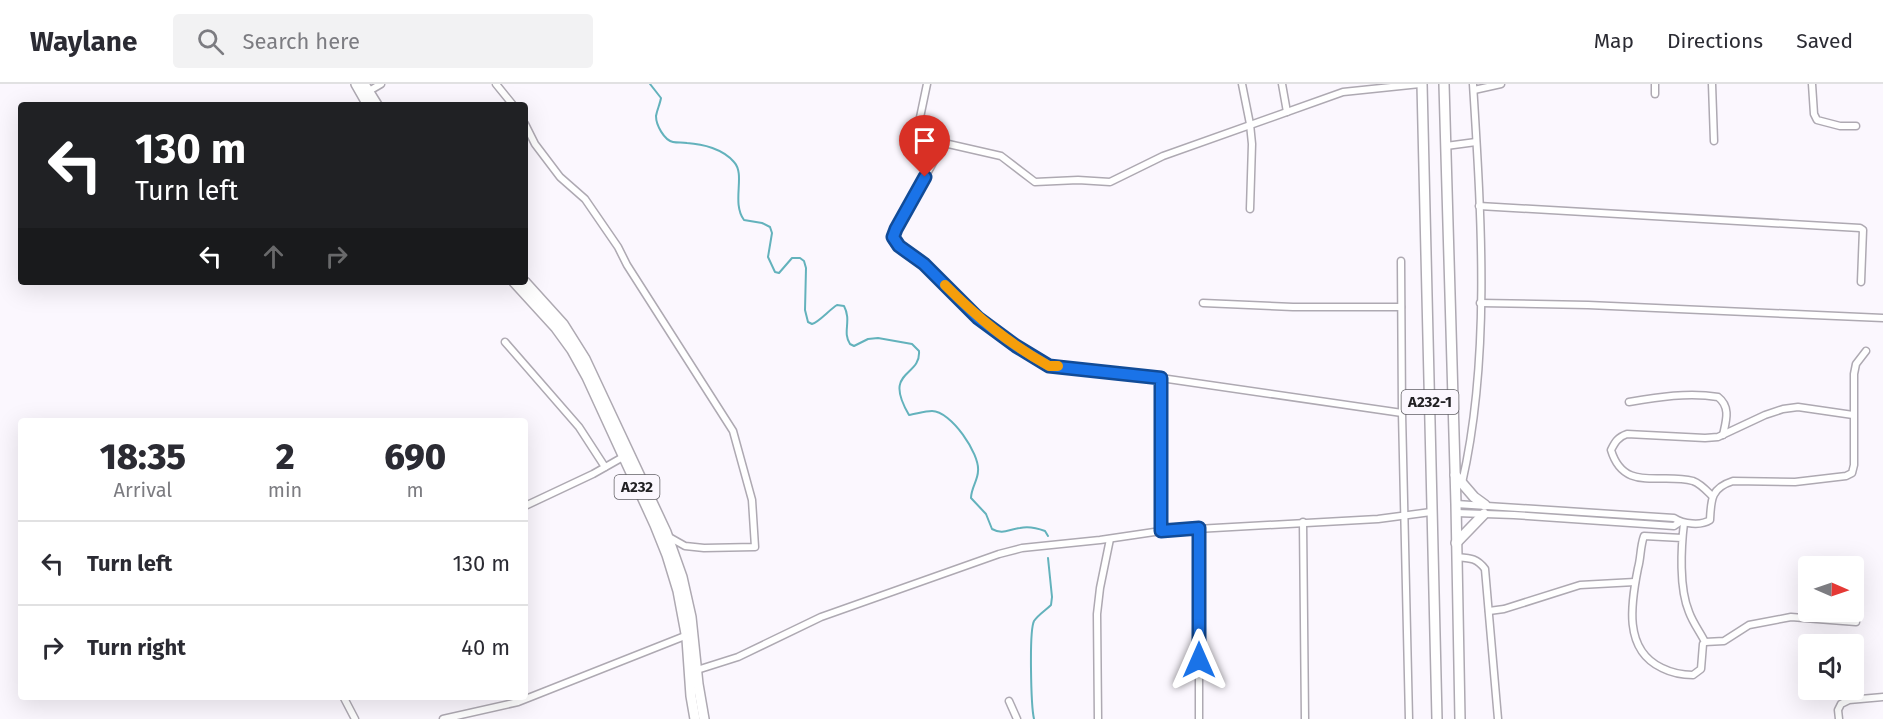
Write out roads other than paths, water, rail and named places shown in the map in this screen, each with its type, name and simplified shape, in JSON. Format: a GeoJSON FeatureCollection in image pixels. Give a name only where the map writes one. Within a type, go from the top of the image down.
{"type":"FeatureCollection","features":[{"type":"Feature","properties":{"kind":"main road"},"geometry":{"type":"LineString","coordinates":[[356,84],[366,102]]}},
{"type":"Feature","properties":{"kind":"main road","name":"A232-1"},"geometry":{"type":"LineString","coordinates":[[1421,84],[1437,719]]}},
{"type":"Feature","properties":{"kind":"main road","name":"A232-1"},"geometry":{"type":"LineString","coordinates":[[1444,84],[1460,719]]}},
{"type":"Feature","properties":{"kind":"main road"},"geometry":{"type":"LineString","coordinates":[[367,88],[375,102]]}},
{"type":"Feature","properties":{"kind":"main road","name":"A232"},"geometry":{"type":"LineString","coordinates":[[517,285],[556,328],[572,350],[587,377],[667,555],[690,634],[691,696],[694,719]]}},
{"type":"Feature","properties":{"kind":"main road","name":"A232"},"geometry":{"type":"LineString","coordinates":[[528,285],[563,324],[585,359],[636,463],[668,537],[682,578],[704,719]]}},
{"type":"Feature","properties":{"kind":"main road"},"geometry":{"type":"LineString","coordinates":[[1455,475],[1485,510],[1456,543]]}},
{"type":"Feature","properties":{"kind":"street"},"geometry":{"type":"LineString","coordinates":[[367,88],[381,84]]}},
{"type":"Feature","properties":{"kind":"street"},"geometry":{"type":"LineString","coordinates":[[496,84],[511,102]]}},
{"type":"Feature","properties":{"kind":"street"},"geometry":{"type":"LineString","coordinates":[[927,84],[918,127],[922,132],[944,143],[1001,156],[1035,182],[1110,182],[1163,156],[1287,112],[1349,87],[1421,84]]}},
{"type":"Feature","properties":{"kind":"street"},"geometry":{"type":"LineString","coordinates":[[1242,84],[1252,144],[1250,209]]}},
{"type":"Feature","properties":{"kind":"street"},"geometry":{"type":"LineString","coordinates":[[1282,84],[1287,112]]}},
{"type":"Feature","properties":{"kind":"street"},"geometry":{"type":"LineString","coordinates":[[1462,483],[1474,420],[1480,303],[1474,87],[1501,84]]}},
{"type":"Feature","properties":{"kind":"street"},"geometry":{"type":"LineString","coordinates":[[1655,84],[1655,94]]}},
{"type":"Feature","properties":{"kind":"street"},"geometry":{"type":"LineString","coordinates":[[1712,84],[1714,141]]}},
{"type":"Feature","properties":{"kind":"street"},"geometry":{"type":"LineString","coordinates":[[1812,84],[1814,114],[1817,120],[1840,126],[1856,126]]}},
{"type":"Feature","properties":{"kind":"street"},"geometry":{"type":"LineString","coordinates":[[528,130],[535,144],[560,177],[585,199],[611,237],[733,431],[752,500],[755,547],[686,546],[668,537]]}},
{"type":"Feature","properties":{"kind":"street"},"geometry":{"type":"LineString","coordinates":[[1446,146],[1476,142]]}},
{"type":"Feature","properties":{"kind":"street"},"geometry":{"type":"LineString","coordinates":[[944,143],[893,237],[899,246],[924,264],[978,318],[1049,366],[1161,378],[1402,413]]}},
{"type":"Feature","properties":{"kind":"street"},"geometry":{"type":"LineString","coordinates":[[1479,206],[1860,228],[1863,230],[1861,282]]}},
{"type":"Feature","properties":{"kind":"street"},"geometry":{"type":"LineString","coordinates":[[1401,261],[1409,719]]}},
{"type":"Feature","properties":{"kind":"street"},"geometry":{"type":"LineString","coordinates":[[1203,303],[1293,307],[1401,307]]}},
{"type":"Feature","properties":{"kind":"street"},"geometry":{"type":"LineString","coordinates":[[1480,303],[1588,305],[1883,318]]}},
{"type":"Feature","properties":{"kind":"street"},"geometry":{"type":"LineString","coordinates":[[505,342],[579,427],[605,467]]}},
{"type":"Feature","properties":{"kind":"street"},"geometry":{"type":"LineString","coordinates":[[1456,509],[1674,518],[1682,522],[1702,524],[1710,520],[1712,496],[1718,488],[1733,481],[1795,482],[1836,478],[1852,473],[1854,465],[1854,374],[1856,364],[1866,351]]}},
{"type":"Feature","properties":{"kind":"street"},"geometry":{"type":"LineString","coordinates":[[1161,378],[1161,531]]}},
{"type":"Feature","properties":{"kind":"street"},"geometry":{"type":"LineString","coordinates":[[1629,402],[1665,396],[1718,396],[1726,406],[1727,415],[1723,435]]}},
{"type":"Feature","properties":{"kind":"street"},"geometry":{"type":"LineString","coordinates":[[1712,496],[1703,486],[1693,481],[1639,478],[1624,473],[1615,462],[1611,450],[1614,442],[1627,434],[1704,438],[1723,435],[1765,415],[1798,407],[1853,415]]}},
{"type":"Feature","properties":{"kind":"street"},"geometry":{"type":"LineString","coordinates":[[528,505],[623,457]]}},
{"type":"Feature","properties":{"kind":"street"},"geometry":{"type":"LineString","coordinates":[[697,670],[738,657],[821,617],[999,554],[1023,548],[1161,531],[1378,519],[1431,512]]}},
{"type":"Feature","properties":{"kind":"street"},"geometry":{"type":"LineString","coordinates":[[1303,522],[1305,719]]}},
{"type":"Feature","properties":{"kind":"street"},"geometry":{"type":"LineString","coordinates":[[1682,522],[1686,602],[1689,613],[1705,642]]}},
{"type":"Feature","properties":{"kind":"street"},"geometry":{"type":"LineString","coordinates":[[1199,528],[1199,719]]}},
{"type":"Feature","properties":{"kind":"street"},"geometry":{"type":"LineString","coordinates":[[1682,538],[1644,536],[1635,582],[1633,625],[1638,647],[1649,660],[1669,671],[1694,675],[1701,669],[1705,642]]}},
{"type":"Feature","properties":{"kind":"street"},"geometry":{"type":"LineString","coordinates":[[1098,719],[1097,614],[1110,538]]}},
{"type":"Feature","properties":{"kind":"street"},"geometry":{"type":"LineString","coordinates":[[1456,557],[1471,558],[1485,569],[1498,719]]}},
{"type":"Feature","properties":{"kind":"street"},"geometry":{"type":"LineString","coordinates":[[1489,610],[1504,609],[1580,585],[1635,582]]}},
{"type":"Feature","properties":{"kind":"street"},"geometry":{"type":"LineString","coordinates":[[1705,642],[1724,641],[1749,625],[1798,618]]}},
{"type":"Feature","properties":{"kind":"street"},"geometry":{"type":"LineString","coordinates":[[528,698],[690,634]]}},
{"type":"Feature","properties":{"kind":"street"},"geometry":{"type":"LineString","coordinates":[[1839,719],[1838,710],[1841,704],[1849,700],[1883,697]]}},
{"type":"Feature","properties":{"kind":"street"},"geometry":{"type":"LineString","coordinates":[[345,700],[355,719]]}},
{"type":"Feature","properties":{"kind":"street"},"geometry":{"type":"LineString","coordinates":[[444,719],[523,700]]}},
{"type":"Feature","properties":{"kind":"street"},"geometry":{"type":"LineString","coordinates":[[1009,701],[1017,719]]}},
{"type":"Feature","properties":{"kind":"waterway"},"geometry":{"type":"LineString","coordinates":[[650,84],[661,98],[656,120],[661,132],[670,141],[706,146],[724,154],[734,162],[739,174],[740,213],[744,220],[770,227],[772,233],[768,257],[775,272],[779,273],[792,258],[800,258],[804,261],[806,268],[805,310],[808,322],[815,323],[837,305],[844,306],[850,344],[854,346],[868,339],[878,338],[912,344],[919,351],[918,360],[901,382],[899,389],[909,415],[929,411],[940,413],[963,435],[977,464],[978,474],[971,498],[986,514],[992,529],[1003,532],[1023,527],[1033,528],[1045,531],[1048,536]]}},
{"type":"Feature","properties":{"kind":"waterway"},"geometry":{"type":"LineString","coordinates":[[1034,719],[1031,639],[1034,621],[1051,605],[1048,558]]}}]}
